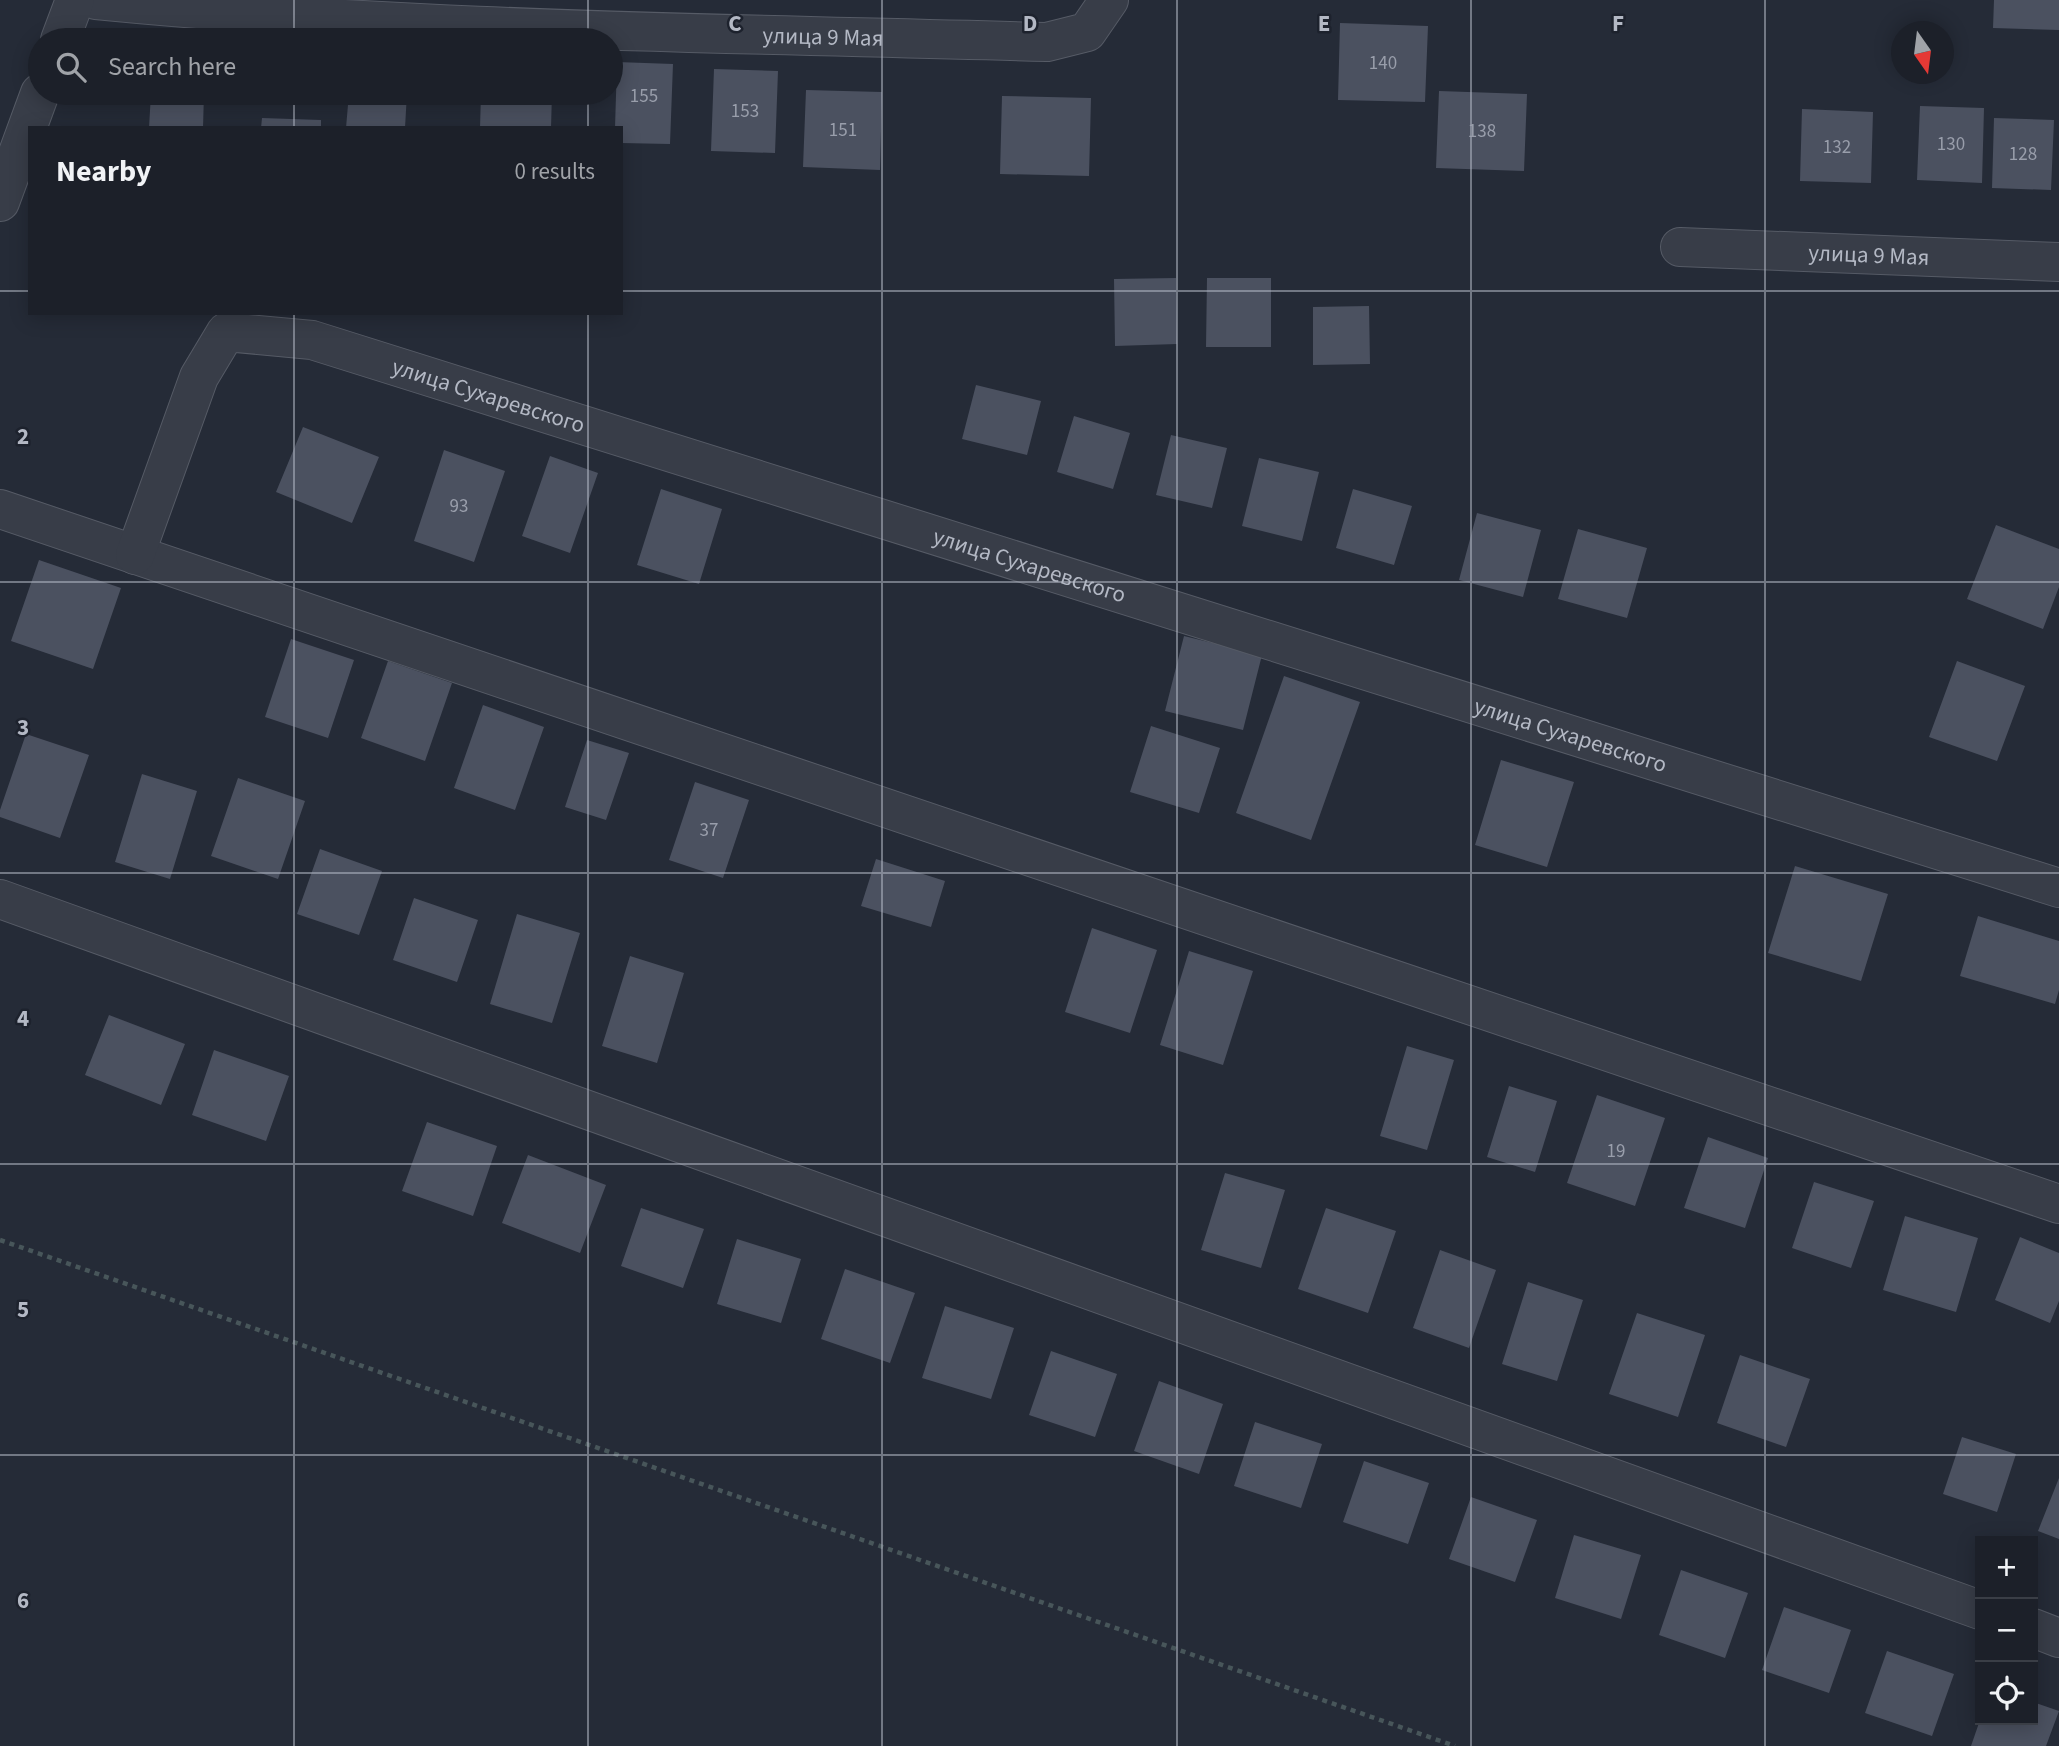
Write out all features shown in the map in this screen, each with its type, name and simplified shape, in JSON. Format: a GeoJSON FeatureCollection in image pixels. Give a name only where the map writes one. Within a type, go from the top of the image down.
{"type":"FeatureCollection","features":[{"type":"Feature","properties":{"kind":"street"},"geometry":{"type":"LineString","coordinates":[[64,28],[75,0]]}},
{"type":"Feature","properties":{"kind":"street","name":"улица 9 Мая"},"geometry":{"type":"LineString","coordinates":[[96,0],[223,12],[548,28]]}},
{"type":"Feature","properties":{"kind":"street","name":"улица 9 Мая"},"geometry":{"type":"LineString","coordinates":[[623,30],[1047,42],[1087,32],[1109,0]]}},
{"type":"Feature","properties":{"kind":"street"},"geometry":{"type":"LineString","coordinates":[[0,202],[36,105]]}},
{"type":"Feature","properties":{"kind":"street","name":"улица 9 Мая"},"geometry":{"type":"LineString","coordinates":[[1680,247],[2059,262]]}},
{"type":"Feature","properties":{"kind":"street","name":"улица Сухаревского"},"geometry":{"type":"LineString","coordinates":[[135,555],[199,377],[226,332],[312,340],[2059,888]]}},
{"type":"Feature","properties":{"kind":"street"},"geometry":{"type":"LineString","coordinates":[[0,509],[2059,1204]]}},
{"type":"Feature","properties":{"kind":"street"},"geometry":{"type":"LineString","coordinates":[[0,899],[1975,1608]]}},
{"type":"Feature","properties":{"kind":"street"},"geometry":{"type":"LineString","coordinates":[[2038,1630],[2059,1638]]}},
{"type":"Feature","properties":{"kind":"path"},"geometry":{"type":"LineString","coordinates":[[0,1240],[1455,1746]]}},
{"type":"Feature","properties":{"kind":"building"},"geometry":{"type":"Polygon","coordinates":[[[1994,0],[2059,0],[2059,30],[1993,28],[1994,0]]]}},
{"type":"Feature","properties":{"kind":"building"},"geometry":{"type":"Polygon","coordinates":[[[1340,23],[1428,26],[1425,102],[1338,100],[1340,23]]]}},
{"type":"Feature","properties":{"kind":"building"},"geometry":{"type":"Polygon","coordinates":[[[623,62],[673,64],[670,144],[623,143],[623,126],[615,126],[616,105],[623,105],[623,62]]]}},
{"type":"Feature","properties":{"kind":"building"},"geometry":{"type":"Polygon","coordinates":[[[714,69],[778,71],[775,153],[711,151],[714,69]]]}},
{"type":"Feature","properties":{"kind":"building"},"geometry":{"type":"Polygon","coordinates":[[[806,90],[882,92],[880,170],[803,167],[806,90]]]}},
{"type":"Feature","properties":{"kind":"building"},"geometry":{"type":"Polygon","coordinates":[[[1439,91],[1527,94],[1524,171],[1436,168],[1439,91]]]}},
{"type":"Feature","properties":{"kind":"building"},"geometry":{"type":"Polygon","coordinates":[[[1002,96],[1091,98],[1089,176],[1000,174],[1002,96]]]}},
{"type":"Feature","properties":{"kind":"building"},"geometry":{"type":"Polygon","coordinates":[[[150,105],[204,105],[203,126],[149,126],[150,105]]]}},
{"type":"Feature","properties":{"kind":"building"},"geometry":{"type":"Polygon","coordinates":[[[348,105],[406,105],[405,126],[346,126],[348,105]]]}},
{"type":"Feature","properties":{"kind":"building"},"geometry":{"type":"Polygon","coordinates":[[[481,105],[552,105],[551,126],[480,126],[481,105]]]}},
{"type":"Feature","properties":{"kind":"building"},"geometry":{"type":"Polygon","coordinates":[[[1920,106],[1984,108],[1982,183],[1917,180],[1920,106]]]}},
{"type":"Feature","properties":{"kind":"building"},"geometry":{"type":"Polygon","coordinates":[[[1802,109],[1873,112],[1871,183],[1800,181],[1802,109]]]}},
{"type":"Feature","properties":{"kind":"building"},"geometry":{"type":"Polygon","coordinates":[[[262,118],[321,120],[321,126],[261,126],[262,118]]]}},
{"type":"Feature","properties":{"kind":"building"},"geometry":{"type":"Polygon","coordinates":[[[1994,118],[2054,120],[2051,190],[1992,188],[1994,118]]]}},
{"type":"Feature","properties":{"kind":"building"},"geometry":{"type":"Polygon","coordinates":[[[1176,278],[1177,344],[1115,346],[1114,279],[1176,278]]]}},
{"type":"Feature","properties":{"kind":"building"},"geometry":{"type":"Polygon","coordinates":[[[1207,278],[1271,278],[1271,347],[1206,347],[1207,278]]]}},
{"type":"Feature","properties":{"kind":"building"},"geometry":{"type":"Polygon","coordinates":[[[1369,306],[1370,364],[1313,365],[1313,307],[1369,306]]]}},
{"type":"Feature","properties":{"kind":"building"},"geometry":{"type":"Polygon","coordinates":[[[976,385],[1041,401],[1027,455],[962,439],[976,385]]]}},
{"type":"Feature","properties":{"kind":"building"},"geometry":{"type":"Polygon","coordinates":[[[1074,416],[1130,433],[1113,489],[1057,472],[1074,416]]]}},
{"type":"Feature","properties":{"kind":"building"},"geometry":{"type":"Polygon","coordinates":[[[303,427],[379,457],[352,523],[276,492],[303,427]]]}},
{"type":"Feature","properties":{"kind":"building"},"geometry":{"type":"Polygon","coordinates":[[[1171,435],[1227,448],[1212,508],[1156,495],[1171,435]]]}},
{"type":"Feature","properties":{"kind":"building"},"geometry":{"type":"Polygon","coordinates":[[[444,450],[505,471],[474,562],[414,541],[444,450]]]}},
{"type":"Feature","properties":{"kind":"building"},"geometry":{"type":"Polygon","coordinates":[[[550,456],[598,473],[570,553],[522,536],[550,456]]]}},
{"type":"Feature","properties":{"kind":"building"},"geometry":{"type":"Polygon","coordinates":[[[1259,458],[1319,472],[1302,541],[1242,526],[1259,458]]]}},
{"type":"Feature","properties":{"kind":"building"},"geometry":{"type":"Polygon","coordinates":[[[661,489],[722,509],[699,584],[637,565],[661,489]]]}},
{"type":"Feature","properties":{"kind":"building"},"geometry":{"type":"Polygon","coordinates":[[[1353,489],[1412,506],[1394,565],[1336,548],[1353,489]]]}},
{"type":"Feature","properties":{"kind":"building"},"geometry":{"type":"Polygon","coordinates":[[[1477,513],[1541,530],[1523,597],[1459,580],[1477,513]]]}},
{"type":"Feature","properties":{"kind":"building"},"geometry":{"type":"Polygon","coordinates":[[[1996,525],[2059,549],[2059,587],[2043,629],[1967,599],[1996,525]]]}},
{"type":"Feature","properties":{"kind":"building"},"geometry":{"type":"Polygon","coordinates":[[[1578,529],[1647,548],[1627,618],[1558,599],[1578,529]]]}},
{"type":"Feature","properties":{"kind":"building"},"geometry":{"type":"Polygon","coordinates":[[[39,560],[121,588],[93,669],[11,641],[39,560]]]}},
{"type":"Feature","properties":{"kind":"building"},"geometry":{"type":"Polygon","coordinates":[[[1184,636],[1262,655],[1243,730],[1165,711],[1184,636]]]}},
{"type":"Feature","properties":{"kind":"building"},"geometry":{"type":"Polygon","coordinates":[[[291,639],[354,660],[328,738],[265,717],[291,639]]]}},
{"type":"Feature","properties":{"kind":"building"},"geometry":{"type":"Polygon","coordinates":[[[388,661],[452,683],[425,761],[361,738],[388,661]]]}},
{"type":"Feature","properties":{"kind":"building"},"geometry":{"type":"Polygon","coordinates":[[[1957,661],[2025,686],[1997,761],[1929,737],[1957,661]]]}},
{"type":"Feature","properties":{"kind":"building"},"geometry":{"type":"Polygon","coordinates":[[[1284,676],[1360,702],[1311,840],[1236,813],[1284,676]]]}},
{"type":"Feature","properties":{"kind":"building"},"geometry":{"type":"Polygon","coordinates":[[[483,705],[544,727],[515,810],[454,788],[483,705]]]}},
{"type":"Feature","properties":{"kind":"building"},"geometry":{"type":"Polygon","coordinates":[[[1151,726],[1220,748],[1199,813],[1130,792],[1151,726]]]}},
{"type":"Feature","properties":{"kind":"building"},"geometry":{"type":"Polygon","coordinates":[[[26,734],[89,755],[60,838],[0,817],[26,734]]]}},
{"type":"Feature","properties":{"kind":"building"},"geometry":{"type":"Polygon","coordinates":[[[587,740],[629,753],[606,820],[565,807],[587,740]]]}},
{"type":"Feature","properties":{"kind":"building"},"geometry":{"type":"Polygon","coordinates":[[[1501,760],[1574,782],[1547,867],[1475,845],[1501,760]]]}},
{"type":"Feature","properties":{"kind":"building"},"geometry":{"type":"Polygon","coordinates":[[[142,774],[197,791],[170,879],[115,862],[142,774]]]}},
{"type":"Feature","properties":{"kind":"building"},"geometry":{"type":"Polygon","coordinates":[[[238,778],[305,801],[278,879],[211,856],[238,778]]]}},
{"type":"Feature","properties":{"kind":"building"},"geometry":{"type":"Polygon","coordinates":[[[695,782],[749,800],[723,878],[669,860],[695,782]]]}},
{"type":"Feature","properties":{"kind":"building"},"geometry":{"type":"Polygon","coordinates":[[[320,849],[382,871],[359,935],[297,914],[320,849]]]}},
{"type":"Feature","properties":{"kind":"building"},"geometry":{"type":"Polygon","coordinates":[[[876,859],[945,881],[931,927],[861,906],[876,859]]]}},
{"type":"Feature","properties":{"kind":"building"},"geometry":{"type":"Polygon","coordinates":[[[1795,866],[1888,894],[1861,981],[1768,953],[1795,866]]]}},
{"type":"Feature","properties":{"kind":"building"},"geometry":{"type":"Polygon","coordinates":[[[414,898],[478,920],[457,982],[393,960],[414,898]]]}},
{"type":"Feature","properties":{"kind":"building"},"geometry":{"type":"Polygon","coordinates":[[[517,914],[580,933],[552,1023],[490,1004],[517,914]]]}},
{"type":"Feature","properties":{"kind":"building"},"geometry":{"type":"Polygon","coordinates":[[[1978,916],[2059,941],[2059,990],[2055,1004],[1960,976],[1978,916]]]}},
{"type":"Feature","properties":{"kind":"building"},"geometry":{"type":"Polygon","coordinates":[[[1092,928],[1157,950],[1130,1033],[1065,1012],[1092,928]]]}},
{"type":"Feature","properties":{"kind":"building"},"geometry":{"type":"Polygon","coordinates":[[[1189,951],[1253,971],[1223,1065],[1160,1045],[1189,951]]]}},
{"type":"Feature","properties":{"kind":"building"},"geometry":{"type":"Polygon","coordinates":[[[630,956],[684,973],[657,1063],[602,1046],[630,956]]]}},
{"type":"Feature","properties":{"kind":"building"},"geometry":{"type":"Polygon","coordinates":[[[109,1015],[185,1044],[161,1105],[85,1075],[109,1015]]]}},
{"type":"Feature","properties":{"kind":"building"},"geometry":{"type":"Polygon","coordinates":[[[1407,1046],[1454,1060],[1427,1150],[1380,1136],[1407,1046]]]}},
{"type":"Feature","properties":{"kind":"building"},"geometry":{"type":"Polygon","coordinates":[[[214,1050],[289,1076],[266,1141],[192,1115],[214,1050]]]}},
{"type":"Feature","properties":{"kind":"building"},"geometry":{"type":"Polygon","coordinates":[[[1509,1086],[1557,1101],[1535,1172],[1487,1157],[1509,1086]]]}},
{"type":"Feature","properties":{"kind":"building"},"geometry":{"type":"Polygon","coordinates":[[[1597,1095],[1665,1118],[1635,1206],[1567,1183],[1597,1095]]]}},
{"type":"Feature","properties":{"kind":"building"},"geometry":{"type":"Polygon","coordinates":[[[427,1122],[497,1146],[473,1216],[402,1191],[427,1122]]]}},
{"type":"Feature","properties":{"kind":"building"},"geometry":{"type":"Polygon","coordinates":[[[1708,1137],[1768,1158],[1745,1228],[1684,1208],[1708,1137]]]}},
{"type":"Feature","properties":{"kind":"building"},"geometry":{"type":"Polygon","coordinates":[[[528,1155],[606,1185],[580,1253],[502,1223],[528,1155]]]}},
{"type":"Feature","properties":{"kind":"building"},"geometry":{"type":"Polygon","coordinates":[[[1225,1173],[1285,1190],[1261,1268],[1201,1250],[1225,1173]]]}},
{"type":"Feature","properties":{"kind":"building"},"geometry":{"type":"Polygon","coordinates":[[[1814,1182],[1874,1201],[1851,1268],[1792,1248],[1814,1182]]]}},
{"type":"Feature","properties":{"kind":"building"},"geometry":{"type":"Polygon","coordinates":[[[641,1208],[704,1229],[683,1288],[621,1266],[641,1208]]]}},
{"type":"Feature","properties":{"kind":"building"},"geometry":{"type":"Polygon","coordinates":[[[1326,1208],[1396,1231],[1368,1313],[1298,1289],[1326,1208]]]}},
{"type":"Feature","properties":{"kind":"building"},"geometry":{"type":"Polygon","coordinates":[[[1905,1216],[1978,1238],[1956,1312],[1883,1290],[1905,1216]]]}},
{"type":"Feature","properties":{"kind":"building"},"geometry":{"type":"Polygon","coordinates":[[[2020,1237],[2059,1253],[2059,1301],[2050,1323],[1995,1300],[2020,1237]]]}},
{"type":"Feature","properties":{"kind":"building"},"geometry":{"type":"Polygon","coordinates":[[[737,1239],[801,1259],[781,1323],[717,1304],[737,1239]]]}},
{"type":"Feature","properties":{"kind":"building"},"geometry":{"type":"Polygon","coordinates":[[[1440,1250],[1496,1270],[1469,1348],[1413,1328],[1440,1250]]]}},
{"type":"Feature","properties":{"kind":"building"},"geometry":{"type":"Polygon","coordinates":[[[845,1269],[915,1293],[890,1363],[821,1339],[845,1269]]]}},
{"type":"Feature","properties":{"kind":"building"},"geometry":{"type":"Polygon","coordinates":[[[1528,1282],[1583,1300],[1557,1381],[1502,1364],[1528,1282]]]}},
{"type":"Feature","properties":{"kind":"building"},"geometry":{"type":"Polygon","coordinates":[[[945,1306],[1014,1328],[991,1399],[922,1378],[945,1306]]]}},
{"type":"Feature","properties":{"kind":"building"},"geometry":{"type":"Polygon","coordinates":[[[1637,1313],[1705,1335],[1678,1417],[1609,1394],[1637,1313]]]}},
{"type":"Feature","properties":{"kind":"building"},"geometry":{"type":"Polygon","coordinates":[[[1051,1351],[1117,1374],[1095,1437],[1029,1415],[1051,1351]]]}},
{"type":"Feature","properties":{"kind":"building"},"geometry":{"type":"Polygon","coordinates":[[[1740,1355],[1810,1379],[1786,1447],[1717,1423],[1740,1355]]]}},
{"type":"Feature","properties":{"kind":"building"},"geometry":{"type":"Polygon","coordinates":[[[1159,1381],[1223,1404],[1199,1474],[1134,1451],[1159,1381]]]}},
{"type":"Feature","properties":{"kind":"building"},"geometry":{"type":"Polygon","coordinates":[[[1255,1422],[1322,1444],[1301,1508],[1234,1486],[1255,1422]]]}},
{"type":"Feature","properties":{"kind":"building"},"geometry":{"type":"Polygon","coordinates":[[[1962,1437],[2016,1454],[1997,1512],[1943,1494],[1962,1437]]]}},
{"type":"Feature","properties":{"kind":"building"},"geometry":{"type":"Polygon","coordinates":[[[1364,1461],[1429,1483],[1408,1544],[1343,1522],[1364,1461]]]}},
{"type":"Feature","properties":{"kind":"building"},"geometry":{"type":"Polygon","coordinates":[[[2059,1478],[2059,1539],[2038,1531],[2059,1478]]]}},
{"type":"Feature","properties":{"kind":"building"},"geometry":{"type":"Polygon","coordinates":[[[1471,1497],[1537,1520],[1515,1582],[1449,1559],[1471,1497]]]}},
{"type":"Feature","properties":{"kind":"building"},"geometry":{"type":"Polygon","coordinates":[[[1574,1535],[1641,1555],[1621,1619],[1555,1598],[1574,1535]]]}},
{"type":"Feature","properties":{"kind":"building"},"geometry":{"type":"Polygon","coordinates":[[[1681,1570],[1748,1593],[1725,1658],[1659,1635],[1681,1570]]]}},
{"type":"Feature","properties":{"kind":"building"},"geometry":{"type":"Polygon","coordinates":[[[1784,1607],[1851,1630],[1829,1693],[1762,1670],[1784,1607]]]}},
{"type":"Feature","properties":{"kind":"building"},"geometry":{"type":"Polygon","coordinates":[[[1887,1651],[1954,1674],[1932,1736],[1865,1713],[1887,1651]]]}},
{"type":"Feature","properties":{"kind":"building"},"geometry":{"type":"Polygon","coordinates":[[[2038,1704],[2059,1711],[2046,1746],[1971,1746],[1978,1725],[2038,1725],[2038,1704]]]}}]}
